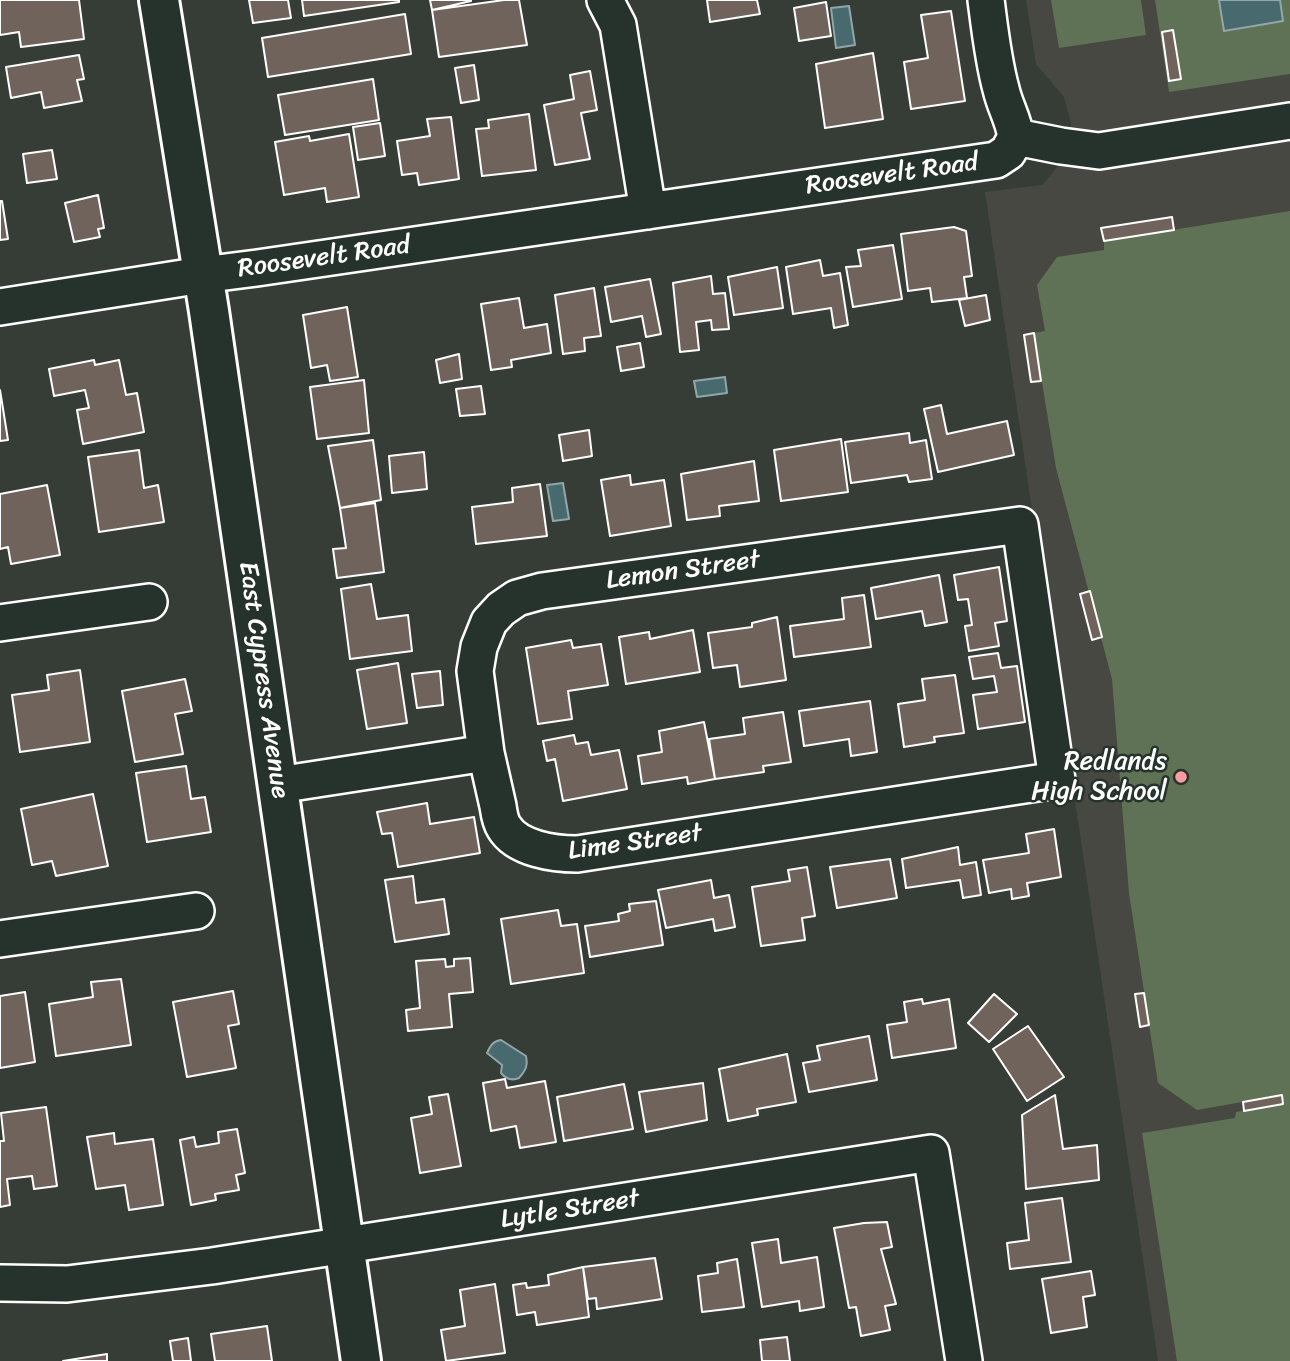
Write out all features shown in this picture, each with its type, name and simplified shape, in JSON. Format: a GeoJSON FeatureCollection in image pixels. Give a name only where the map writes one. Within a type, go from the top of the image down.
{"type":"FeatureCollection","features":[{"type":"Feature","properties":{"kind":"main road","name":"East Cypress Avenue"},"geometry":{"type":"LineString","coordinates":[[159,0],[209,311],[361,1361]]}},
{"type":"Feature","properties":{"kind":"street"},"geometry":{"type":"LineString","coordinates":[[605,0],[618,25],[648,211]]}},
{"type":"Feature","properties":{"kind":"street"},"geometry":{"type":"LineString","coordinates":[[986,0],[998,77],[1014,123],[1016,137],[1098,151],[1290,121]]}},
{"type":"Feature","properties":{"kind":"street","name":"Roosevelt Road"},"geometry":{"type":"LineString","coordinates":[[0,307],[202,275],[996,160],[1009,152],[1016,137]]}},
{"type":"Feature","properties":{"kind":"street","name":"Lemon Street"},"geometry":{"type":"LineString","coordinates":[[486,753],[475,671],[479,647],[489,622],[517,598],[542,591],[1020,525],[1058,780]]}},
{"type":"Feature","properties":{"kind":"street"},"geometry":{"type":"LineString","coordinates":[[0,622],[149,602]]}},
{"type":"Feature","properties":{"kind":"street"},"geometry":{"type":"LineString","coordinates":[[278,785],[486,753]]}},
{"type":"Feature","properties":{"kind":"street","name":"Lime Street"},"geometry":{"type":"LineString","coordinates":[[486,753],[502,825],[511,836],[521,842],[533,848],[559,854],[577,854],[1058,780]]}},
{"type":"Feature","properties":{"kind":"street"},"geometry":{"type":"LineString","coordinates":[[0,939],[196,911]]}},
{"type":"Feature","properties":{"kind":"street","name":"Lytle Street"},"geometry":{"type":"LineString","coordinates":[[0,1283],[67,1284],[212,1265],[931,1153],[964,1361]]}},
{"type":"Feature","properties":{"kind":"shaded area","name":"Redlands High School"},"geometry":{"type":"Polygon","coordinates":[[[1026,0],[1290,0],[1290,1361],[1158,1361],[985,192],[1042,185],[1059,165],[1068,145],[1071,123],[1064,97],[1036,64],[1026,0]]]}},
{"type":"Feature","properties":{"kind":"green space"},"geometry":{"type":"Polygon","coordinates":[[[1051,0],[1141,0],[1146,35],[1059,48],[1051,0]]]}},
{"type":"Feature","properties":{"kind":"green space"},"geometry":{"type":"Polygon","coordinates":[[[1155,0],[1290,0],[1290,74],[1169,92],[1155,0]]]}},
{"type":"Feature","properties":{"kind":"green space","name":"Redlands High School"},"geometry":{"type":"Polygon","coordinates":[[[1290,211],[1290,1361],[1177,1361],[1142,1133],[1235,1118],[1236,1112],[1283,1103],[1282,1095],[1197,1110],[1158,1083],[1129,893],[1112,679],[1056,468],[1034,333],[1045,331],[1037,285],[1057,257],[1104,250],[1104,241],[1290,211]]]}},
{"type":"Feature","properties":{"kind":"water"},"geometry":{"type":"Polygon","coordinates":[[[1219,0],[1280,0],[1283,21],[1224,31],[1219,0]]]}},
{"type":"Feature","properties":{"kind":"water"},"geometry":{"type":"Polygon","coordinates":[[[849,6],[855,45],[836,48],[831,8],[849,6]]]}},
{"type":"Feature","properties":{"kind":"water"},"geometry":{"type":"Polygon","coordinates":[[[725,377],[727,393],[697,397],[694,381],[725,377]]]}},
{"type":"Feature","properties":{"kind":"water"},"geometry":{"type":"Polygon","coordinates":[[[563,483],[569,519],[553,521],[547,485],[563,483]]]}},
{"type":"Feature","properties":{"kind":"water"},"geometry":{"type":"Polygon","coordinates":[[[501,1040],[526,1056],[526,1068],[519,1078],[505,1077],[501,1073],[502,1065],[487,1053],[492,1044],[501,1040]]]}},
{"type":"Feature","properties":{"kind":"building"},"geometry":{"type":"Polygon","coordinates":[[[0,0],[79,0],[84,39],[21,47],[19,32],[0,35],[0,0]]]}},
{"type":"Feature","properties":{"kind":"building"},"geometry":{"type":"Polygon","coordinates":[[[249,0],[288,0],[291,18],[253,23],[249,0]]]}},
{"type":"Feature","properties":{"kind":"building"},"geometry":{"type":"Polygon","coordinates":[[[302,0],[399,0],[399,2],[304,16],[302,0]]]}},
{"type":"Feature","properties":{"kind":"building"},"geometry":{"type":"Polygon","coordinates":[[[430,0],[471,0],[471,1],[432,10],[430,0]]]}},
{"type":"Feature","properties":{"kind":"building"},"geometry":{"type":"Polygon","coordinates":[[[519,0],[527,45],[439,57],[432,10],[519,0]]]}},
{"type":"Feature","properties":{"kind":"building"},"geometry":{"type":"Polygon","coordinates":[[[707,0],[757,0],[760,14],[710,22],[707,0]]]}},
{"type":"Feature","properties":{"kind":"building"},"geometry":{"type":"Polygon","coordinates":[[[826,2],[831,36],[799,41],[794,8],[826,2]]]}},
{"type":"Feature","properties":{"kind":"building"},"geometry":{"type":"Polygon","coordinates":[[[951,11],[965,101],[911,109],[904,62],[928,58],[921,15],[951,11]]]}},
{"type":"Feature","properties":{"kind":"building"},"geometry":{"type":"Polygon","coordinates":[[[405,14],[411,54],[268,77],[262,38],[405,14]]]}},
{"type":"Feature","properties":{"kind":"building"},"geometry":{"type":"Polygon","coordinates":[[[1173,30],[1181,79],[1169,81],[1162,32],[1173,30]]]}},
{"type":"Feature","properties":{"kind":"building"},"geometry":{"type":"Polygon","coordinates":[[[873,53],[883,119],[825,128],[816,64],[873,53]]]}},
{"type":"Feature","properties":{"kind":"building"},"geometry":{"type":"Polygon","coordinates":[[[79,55],[84,79],[77,80],[82,101],[44,108],[41,92],[11,98],[6,67],[79,55]]]}},
{"type":"Feature","properties":{"kind":"building"},"geometry":{"type":"Polygon","coordinates":[[[474,65],[479,100],[461,103],[455,68],[474,65]]]}},
{"type":"Feature","properties":{"kind":"building"},"geometry":{"type":"Polygon","coordinates":[[[590,71],[597,110],[581,113],[590,159],[555,165],[544,105],[574,99],[570,75],[590,71]]]}},
{"type":"Feature","properties":{"kind":"building"},"geometry":{"type":"Polygon","coordinates":[[[373,79],[379,120],[285,135],[278,95],[373,79]]]}},
{"type":"Feature","properties":{"kind":"building"},"geometry":{"type":"Polygon","coordinates":[[[529,114],[536,170],[482,176],[476,129],[489,128],[488,120],[529,114]]]}},
{"type":"Feature","properties":{"kind":"building"},"geometry":{"type":"Polygon","coordinates":[[[451,117],[459,179],[419,185],[417,173],[402,175],[397,141],[430,136],[427,119],[451,117]]]}},
{"type":"Feature","properties":{"kind":"building"},"geometry":{"type":"Polygon","coordinates":[[[380,123],[385,156],[358,160],[353,127],[380,123]]]}},
{"type":"Feature","properties":{"kind":"building"},"geometry":{"type":"Polygon","coordinates":[[[349,134],[359,197],[327,202],[325,188],[284,195],[275,142],[309,136],[310,141],[349,134]]]}},
{"type":"Feature","properties":{"kind":"building"},"geometry":{"type":"Polygon","coordinates":[[[52,150],[57,179],[27,183],[23,154],[52,150]]]}},
{"type":"Feature","properties":{"kind":"building"},"geometry":{"type":"Polygon","coordinates":[[[98,195],[104,228],[98,229],[100,237],[74,242],[65,203],[98,195]]]}},
{"type":"Feature","properties":{"kind":"building"},"geometry":{"type":"Polygon","coordinates":[[[0,201],[8,239],[0,240],[0,201]]]}},
{"type":"Feature","properties":{"kind":"building"},"geometry":{"type":"Polygon","coordinates":[[[1172,217],[1174,230],[1104,241],[1101,228],[1172,217]]]}},
{"type":"Feature","properties":{"kind":"building"},"geometry":{"type":"Polygon","coordinates":[[[954,227],[966,231],[972,276],[964,277],[967,298],[932,302],[930,288],[908,291],[901,234],[954,227]]]}},
{"type":"Feature","properties":{"kind":"building"},"geometry":{"type":"Polygon","coordinates":[[[893,245],[902,299],[853,307],[846,267],[861,266],[858,250],[893,245]]]}},
{"type":"Feature","properties":{"kind":"building"},"geometry":{"type":"Polygon","coordinates":[[[820,260],[823,276],[840,273],[848,325],[834,328],[831,308],[793,314],[786,267],[820,260]]]}},
{"type":"Feature","properties":{"kind":"building"},"geometry":{"type":"Polygon","coordinates":[[[777,267],[783,308],[734,315],[728,277],[777,267]]]}},
{"type":"Feature","properties":{"kind":"building"},"geometry":{"type":"Polygon","coordinates":[[[711,276],[713,294],[725,293],[729,329],[712,330],[711,320],[696,322],[699,350],[680,352],[673,283],[711,276]]]}},
{"type":"Feature","properties":{"kind":"building"},"geometry":{"type":"Polygon","coordinates":[[[650,279],[661,334],[646,337],[642,316],[611,322],[605,287],[650,279]]]}},
{"type":"Feature","properties":{"kind":"building"},"geometry":{"type":"Polygon","coordinates":[[[594,288],[601,336],[584,338],[585,351],[563,354],[555,295],[594,288]]]}},
{"type":"Feature","properties":{"kind":"building"},"geometry":{"type":"Polygon","coordinates":[[[986,295],[990,320],[965,326],[959,300],[986,295]]]}},
{"type":"Feature","properties":{"kind":"building"},"geometry":{"type":"Polygon","coordinates":[[[519,298],[524,328],[547,324],[551,353],[511,360],[512,367],[491,370],[481,304],[519,298]]]}},
{"type":"Feature","properties":{"kind":"building"},"geometry":{"type":"Polygon","coordinates":[[[347,307],[358,377],[330,381],[327,365],[311,368],[303,315],[347,307]]]}},
{"type":"Feature","properties":{"kind":"building"},"geometry":{"type":"Polygon","coordinates":[[[1034,333],[1041,381],[1031,382],[1024,335],[1034,333]]]}},
{"type":"Feature","properties":{"kind":"building"},"geometry":{"type":"Polygon","coordinates":[[[640,343],[644,367],[621,371],[617,347],[640,343]]]}},
{"type":"Feature","properties":{"kind":"building"},"geometry":{"type":"Polygon","coordinates":[[[459,354],[462,379],[440,383],[436,360],[459,354]]]}},
{"type":"Feature","properties":{"kind":"building"},"geometry":{"type":"Polygon","coordinates":[[[94,360],[95,365],[119,360],[126,395],[137,393],[144,432],[83,444],[77,410],[89,408],[85,390],[54,396],[49,369],[94,360]]]}},
{"type":"Feature","properties":{"kind":"building"},"geometry":{"type":"Polygon","coordinates":[[[364,380],[369,433],[317,439],[310,387],[364,380]]]}},
{"type":"Feature","properties":{"kind":"building"},"geometry":{"type":"Polygon","coordinates":[[[481,386],[485,414],[460,416],[456,389],[481,386]]]}},
{"type":"Feature","properties":{"kind":"building"},"geometry":{"type":"Polygon","coordinates":[[[0,390],[8,440],[0,441],[0,390]]]}},
{"type":"Feature","properties":{"kind":"building"},"geometry":{"type":"Polygon","coordinates":[[[941,405],[947,434],[1007,421],[1014,455],[938,472],[924,409],[941,405]]]}},
{"type":"Feature","properties":{"kind":"building"},"geometry":{"type":"Polygon","coordinates":[[[589,430],[592,456],[563,461],[559,435],[589,430]]]}},
{"type":"Feature","properties":{"kind":"building"},"geometry":{"type":"Polygon","coordinates":[[[909,433],[910,443],[926,440],[932,479],[909,482],[907,475],[851,483],[845,442],[909,433]]]}},
{"type":"Feature","properties":{"kind":"building"},"geometry":{"type":"Polygon","coordinates":[[[841,439],[848,492],[781,501],[774,450],[841,439]]]}},
{"type":"Feature","properties":{"kind":"building"},"geometry":{"type":"Polygon","coordinates":[[[373,440],[381,500],[340,508],[328,446],[373,440]]]}},
{"type":"Feature","properties":{"kind":"building"},"geometry":{"type":"Polygon","coordinates":[[[139,450],[144,488],[158,485],[164,522],[99,532],[88,457],[139,450]]]}},
{"type":"Feature","properties":{"kind":"building"},"geometry":{"type":"Polygon","coordinates":[[[424,452],[427,489],[392,493],[389,456],[424,452]]]}},
{"type":"Feature","properties":{"kind":"building"},"geometry":{"type":"Polygon","coordinates":[[[754,461],[759,501],[719,506],[720,516],[687,520],[681,474],[754,461]]]}},
{"type":"Feature","properties":{"kind":"building"},"geometry":{"type":"Polygon","coordinates":[[[630,475],[631,485],[664,480],[671,526],[610,536],[601,480],[630,475]]]}},
{"type":"Feature","properties":{"kind":"building"},"geometry":{"type":"Polygon","coordinates":[[[540,484],[547,536],[476,544],[472,507],[513,502],[512,488],[540,484]]]}},
{"type":"Feature","properties":{"kind":"building"},"geometry":{"type":"Polygon","coordinates":[[[47,485],[60,555],[11,564],[8,547],[0,549],[0,494],[47,485]]]}},
{"type":"Feature","properties":{"kind":"building"},"geometry":{"type":"Polygon","coordinates":[[[375,503],[384,572],[337,578],[333,549],[346,548],[340,508],[375,503]]]}},
{"type":"Feature","properties":{"kind":"building"},"geometry":{"type":"Polygon","coordinates":[[[999,567],[1007,621],[995,623],[999,646],[969,651],[965,626],[972,625],[968,599],[958,600],[954,575],[999,567]]]}},
{"type":"Feature","properties":{"kind":"building"},"geometry":{"type":"Polygon","coordinates":[[[939,575],[947,622],[925,626],[922,611],[876,619],[871,588],[939,575]]]}},
{"type":"Feature","properties":{"kind":"building"},"geometry":{"type":"Polygon","coordinates":[[[371,584],[377,619],[408,615],[412,651],[350,659],[341,589],[371,584]]]}},
{"type":"Feature","properties":{"kind":"building"},"geometry":{"type":"Polygon","coordinates":[[[1090,591],[1102,637],[1092,640],[1080,594],[1090,591]]]}},
{"type":"Feature","properties":{"kind":"building"},"geometry":{"type":"Polygon","coordinates":[[[864,595],[871,647],[794,657],[790,626],[844,619],[842,598],[864,595]]]}},
{"type":"Feature","properties":{"kind":"building"},"geometry":{"type":"Polygon","coordinates":[[[777,617],[786,680],[740,687],[737,665],[713,668],[708,633],[752,627],[752,623],[777,617]]]}},
{"type":"Feature","properties":{"kind":"building"},"geometry":{"type":"Polygon","coordinates":[[[693,630],[700,672],[626,684],[619,637],[649,632],[650,639],[693,630]]]}},
{"type":"Feature","properties":{"kind":"building"},"geometry":{"type":"Polygon","coordinates":[[[571,640],[573,648],[601,644],[608,685],[568,691],[572,719],[538,724],[526,648],[571,640]]]}},
{"type":"Feature","properties":{"kind":"building"},"geometry":{"type":"Polygon","coordinates":[[[998,653],[1001,668],[1017,666],[1025,722],[978,729],[973,695],[997,692],[994,676],[973,679],[969,657],[998,653]]]}},
{"type":"Feature","properties":{"kind":"building"},"geometry":{"type":"Polygon","coordinates":[[[398,663],[407,723],[367,729],[357,670],[398,663]]]}},
{"type":"Feature","properties":{"kind":"building"},"geometry":{"type":"Polygon","coordinates":[[[80,670],[90,742],[20,752],[12,695],[49,690],[47,675],[80,670]]]}},
{"type":"Feature","properties":{"kind":"building"},"geometry":{"type":"Polygon","coordinates":[[[440,671],[443,705],[417,708],[412,674],[440,671]]]}},
{"type":"Feature","properties":{"kind":"building"},"geometry":{"type":"Polygon","coordinates":[[[955,675],[964,733],[934,737],[935,742],[904,747],[898,704],[925,700],[922,679],[955,675]]]}},
{"type":"Feature","properties":{"kind":"building"},"geometry":{"type":"Polygon","coordinates":[[[185,679],[192,711],[175,714],[183,754],[135,762],[122,691],[185,679]]]}},
{"type":"Feature","properties":{"kind":"building"},"geometry":{"type":"Polygon","coordinates":[[[870,701],[877,752],[851,756],[849,739],[804,746],[799,711],[870,701]]]}},
{"type":"Feature","properties":{"kind":"building"},"geometry":{"type":"Polygon","coordinates":[[[783,712],[791,762],[763,766],[764,772],[715,779],[709,739],[745,734],[743,718],[783,712]]]}},
{"type":"Feature","properties":{"kind":"building"},"geometry":{"type":"Polygon","coordinates":[[[704,722],[715,779],[688,784],[687,777],[642,784],[638,756],[662,752],[659,731],[704,722]]]}},
{"type":"Feature","properties":{"kind":"building"},"geometry":{"type":"Polygon","coordinates":[[[574,735],[576,744],[588,742],[591,755],[619,750],[627,789],[563,801],[555,759],[547,761],[543,741],[574,735]]]}},
{"type":"Feature","properties":{"kind":"building"},"geometry":{"type":"Polygon","coordinates":[[[186,766],[191,799],[205,797],[211,832],[147,842],[136,773],[186,766]]]}},
{"type":"Feature","properties":{"kind":"building"},"geometry":{"type":"Polygon","coordinates":[[[93,794],[108,866],[56,876],[52,861],[32,865],[21,809],[93,794]]]}},
{"type":"Feature","properties":{"kind":"building"},"geometry":{"type":"Polygon","coordinates":[[[427,803],[430,824],[474,817],[480,853],[398,867],[392,833],[382,834],[377,812],[427,803]]]}},
{"type":"Feature","properties":{"kind":"building"},"geometry":{"type":"Polygon","coordinates":[[[1054,829],[1061,877],[1027,883],[1029,896],[1012,899],[1011,889],[989,893],[983,860],[1029,853],[1026,834],[1054,829]]]}},
{"type":"Feature","properties":{"kind":"building"},"geometry":{"type":"Polygon","coordinates":[[[958,847],[960,865],[976,862],[981,895],[963,898],[960,880],[906,888],[902,859],[958,847]]]}},
{"type":"Feature","properties":{"kind":"building"},"geometry":{"type":"Polygon","coordinates":[[[890,859],[897,898],[837,908],[830,867],[890,859]]]}},
{"type":"Feature","properties":{"kind":"building"},"geometry":{"type":"Polygon","coordinates":[[[807,867],[815,916],[802,918],[805,940],[761,946],[752,887],[790,881],[788,870],[807,867]]]}},
{"type":"Feature","properties":{"kind":"building"},"geometry":{"type":"Polygon","coordinates":[[[413,876],[416,903],[444,899],[449,934],[395,942],[385,880],[413,876]]]}},
{"type":"Feature","properties":{"kind":"building"},"geometry":{"type":"Polygon","coordinates":[[[711,880],[714,898],[729,895],[735,927],[715,931],[713,919],[666,928],[658,890],[711,880]]]}},
{"type":"Feature","properties":{"kind":"building"},"geometry":{"type":"Polygon","coordinates":[[[656,901],[663,945],[590,957],[585,926],[619,921],[618,914],[630,911],[629,904],[656,901]]]}},
{"type":"Feature","properties":{"kind":"building"},"geometry":{"type":"Polygon","coordinates":[[[558,910],[561,926],[577,924],[584,973],[511,984],[501,919],[558,910]]]}},
{"type":"Feature","properties":{"kind":"building"},"geometry":{"type":"Polygon","coordinates":[[[470,958],[473,992],[449,994],[452,1027],[408,1031],[406,1010],[420,1008],[416,961],[445,959],[446,967],[454,966],[454,959],[470,958]]]}},
{"type":"Feature","properties":{"kind":"building"},"geometry":{"type":"Polygon","coordinates":[[[121,979],[131,1045],[56,1056],[49,1004],[93,997],[91,982],[121,979]]]}},
{"type":"Feature","properties":{"kind":"building"},"geometry":{"type":"Polygon","coordinates":[[[233,991],[239,1024],[228,1026],[236,1068],[187,1077],[173,1002],[233,991]]]}},
{"type":"Feature","properties":{"kind":"building"},"geometry":{"type":"Polygon","coordinates":[[[25,992],[35,1062],[0,1068],[0,996],[25,992]]]}},
{"type":"Feature","properties":{"kind":"building"},"geometry":{"type":"Polygon","coordinates":[[[1144,993],[1149,1025],[1140,1027],[1135,994],[1144,993]]]}},
{"type":"Feature","properties":{"kind":"building"},"geometry":{"type":"Polygon","coordinates":[[[994,994],[1017,1014],[989,1042],[968,1023],[994,994]]]}},
{"type":"Feature","properties":{"kind":"building"},"geometry":{"type":"Polygon","coordinates":[[[922,999],[923,1004],[949,999],[956,1048],[892,1058],[887,1025],[907,1022],[904,1002],[922,999]]]}},
{"type":"Feature","properties":{"kind":"building"},"geometry":{"type":"Polygon","coordinates":[[[1028,1026],[1064,1077],[1027,1101],[993,1049],[1028,1026]]]}},
{"type":"Feature","properties":{"kind":"building"},"geometry":{"type":"Polygon","coordinates":[[[869,1036],[877,1080],[809,1092],[803,1063],[820,1060],[817,1046],[869,1036]]]}},
{"type":"Feature","properties":{"kind":"building"},"geometry":{"type":"Polygon","coordinates":[[[787,1054],[796,1102],[757,1109],[758,1115],[728,1121],[719,1069],[787,1054]]]}},
{"type":"Feature","properties":{"kind":"building"},"geometry":{"type":"Polygon","coordinates":[[[505,1079],[507,1088],[545,1081],[556,1142],[520,1148],[516,1126],[491,1131],[483,1083],[505,1079]]]}},
{"type":"Feature","properties":{"kind":"building"},"geometry":{"type":"Polygon","coordinates":[[[703,1083],[707,1120],[646,1132],[639,1092],[703,1083]]]}},
{"type":"Feature","properties":{"kind":"building"},"geometry":{"type":"Polygon","coordinates":[[[624,1084],[633,1129],[564,1141],[557,1097],[624,1084]]]}},
{"type":"Feature","properties":{"kind":"building"},"geometry":{"type":"Polygon","coordinates":[[[448,1094],[461,1166],[420,1173],[411,1118],[432,1114],[429,1097],[448,1094]]]}},
{"type":"Feature","properties":{"kind":"building"},"geometry":{"type":"Polygon","coordinates":[[[1055,1095],[1063,1149],[1097,1145],[1099,1180],[1026,1189],[1022,1115],[1055,1095]]]}},
{"type":"Feature","properties":{"kind":"building"},"geometry":{"type":"Polygon","coordinates":[[[1282,1095],[1283,1104],[1244,1111],[1243,1102],[1282,1095]]]}},
{"type":"Feature","properties":{"kind":"building"},"geometry":{"type":"Polygon","coordinates":[[[46,1107],[57,1186],[34,1189],[32,1176],[7,1179],[10,1205],[0,1207],[0,1141],[4,1141],[1,1113],[46,1107]]]}},
{"type":"Feature","properties":{"kind":"building"},"geometry":{"type":"Polygon","coordinates":[[[237,1129],[245,1173],[236,1175],[239,1190],[215,1194],[216,1200],[191,1205],[180,1140],[194,1137],[196,1147],[219,1143],[218,1132],[237,1129]]]}},
{"type":"Feature","properties":{"kind":"building"},"geometry":{"type":"Polygon","coordinates":[[[114,1133],[115,1144],[153,1139],[163,1205],[129,1210],[125,1185],[96,1189],[87,1137],[114,1133]]]}},
{"type":"Feature","properties":{"kind":"building"},"geometry":{"type":"Polygon","coordinates":[[[1062,1198],[1071,1262],[1010,1269],[1007,1243],[1029,1240],[1025,1203],[1062,1198]]]}},
{"type":"Feature","properties":{"kind":"building"},"geometry":{"type":"Polygon","coordinates":[[[887,1222],[892,1247],[881,1249],[896,1304],[885,1306],[890,1330],[861,1336],[856,1307],[849,1308],[834,1228],[887,1222]]]}},
{"type":"Feature","properties":{"kind":"building"},"geometry":{"type":"Polygon","coordinates":[[[778,1239],[781,1263],[817,1257],[824,1307],[800,1311],[799,1301],[762,1307],[752,1243],[778,1239]]]}},
{"type":"Feature","properties":{"kind":"building"},"geometry":{"type":"Polygon","coordinates":[[[655,1258],[662,1299],[597,1309],[596,1298],[588,1299],[583,1267],[655,1258]]]}},
{"type":"Feature","properties":{"kind":"building"},"geometry":{"type":"Polygon","coordinates":[[[737,1259],[744,1307],[702,1312],[698,1276],[718,1273],[717,1263],[737,1259]]]}},
{"type":"Feature","properties":{"kind":"building"},"geometry":{"type":"Polygon","coordinates":[[[583,1267],[589,1317],[537,1325],[535,1312],[517,1315],[513,1285],[526,1283],[527,1288],[549,1285],[548,1275],[583,1267]]]}},
{"type":"Feature","properties":{"kind":"building"},"geometry":{"type":"Polygon","coordinates":[[[1091,1271],[1095,1295],[1083,1297],[1087,1327],[1051,1333],[1042,1279],[1091,1271]]]}},
{"type":"Feature","properties":{"kind":"building"},"geometry":{"type":"Polygon","coordinates":[[[495,1284],[505,1353],[446,1361],[441,1330],[465,1326],[460,1290],[495,1284]]]}},
{"type":"Feature","properties":{"kind":"building"},"geometry":{"type":"Polygon","coordinates":[[[267,1326],[272,1361],[215,1361],[211,1334],[267,1326]]]}},
{"type":"Feature","properties":{"kind":"building"},"geometry":{"type":"Polygon","coordinates":[[[787,1337],[790,1361],[762,1361],[760,1340],[787,1337]]]}},
{"type":"Feature","properties":{"kind":"building"},"geometry":{"type":"Polygon","coordinates":[[[188,1338],[191,1361],[173,1361],[170,1341],[188,1338]]]}},
{"type":"Feature","properties":{"kind":"building"},"geometry":{"type":"Polygon","coordinates":[[[107,1354],[107,1361],[63,1361],[107,1354]]]}},
{"type":"Feature","properties":{"kind":"place","name":"Redlands High School"},"geometry":{"type":"Point","coordinates":[1181,777]}}]}
